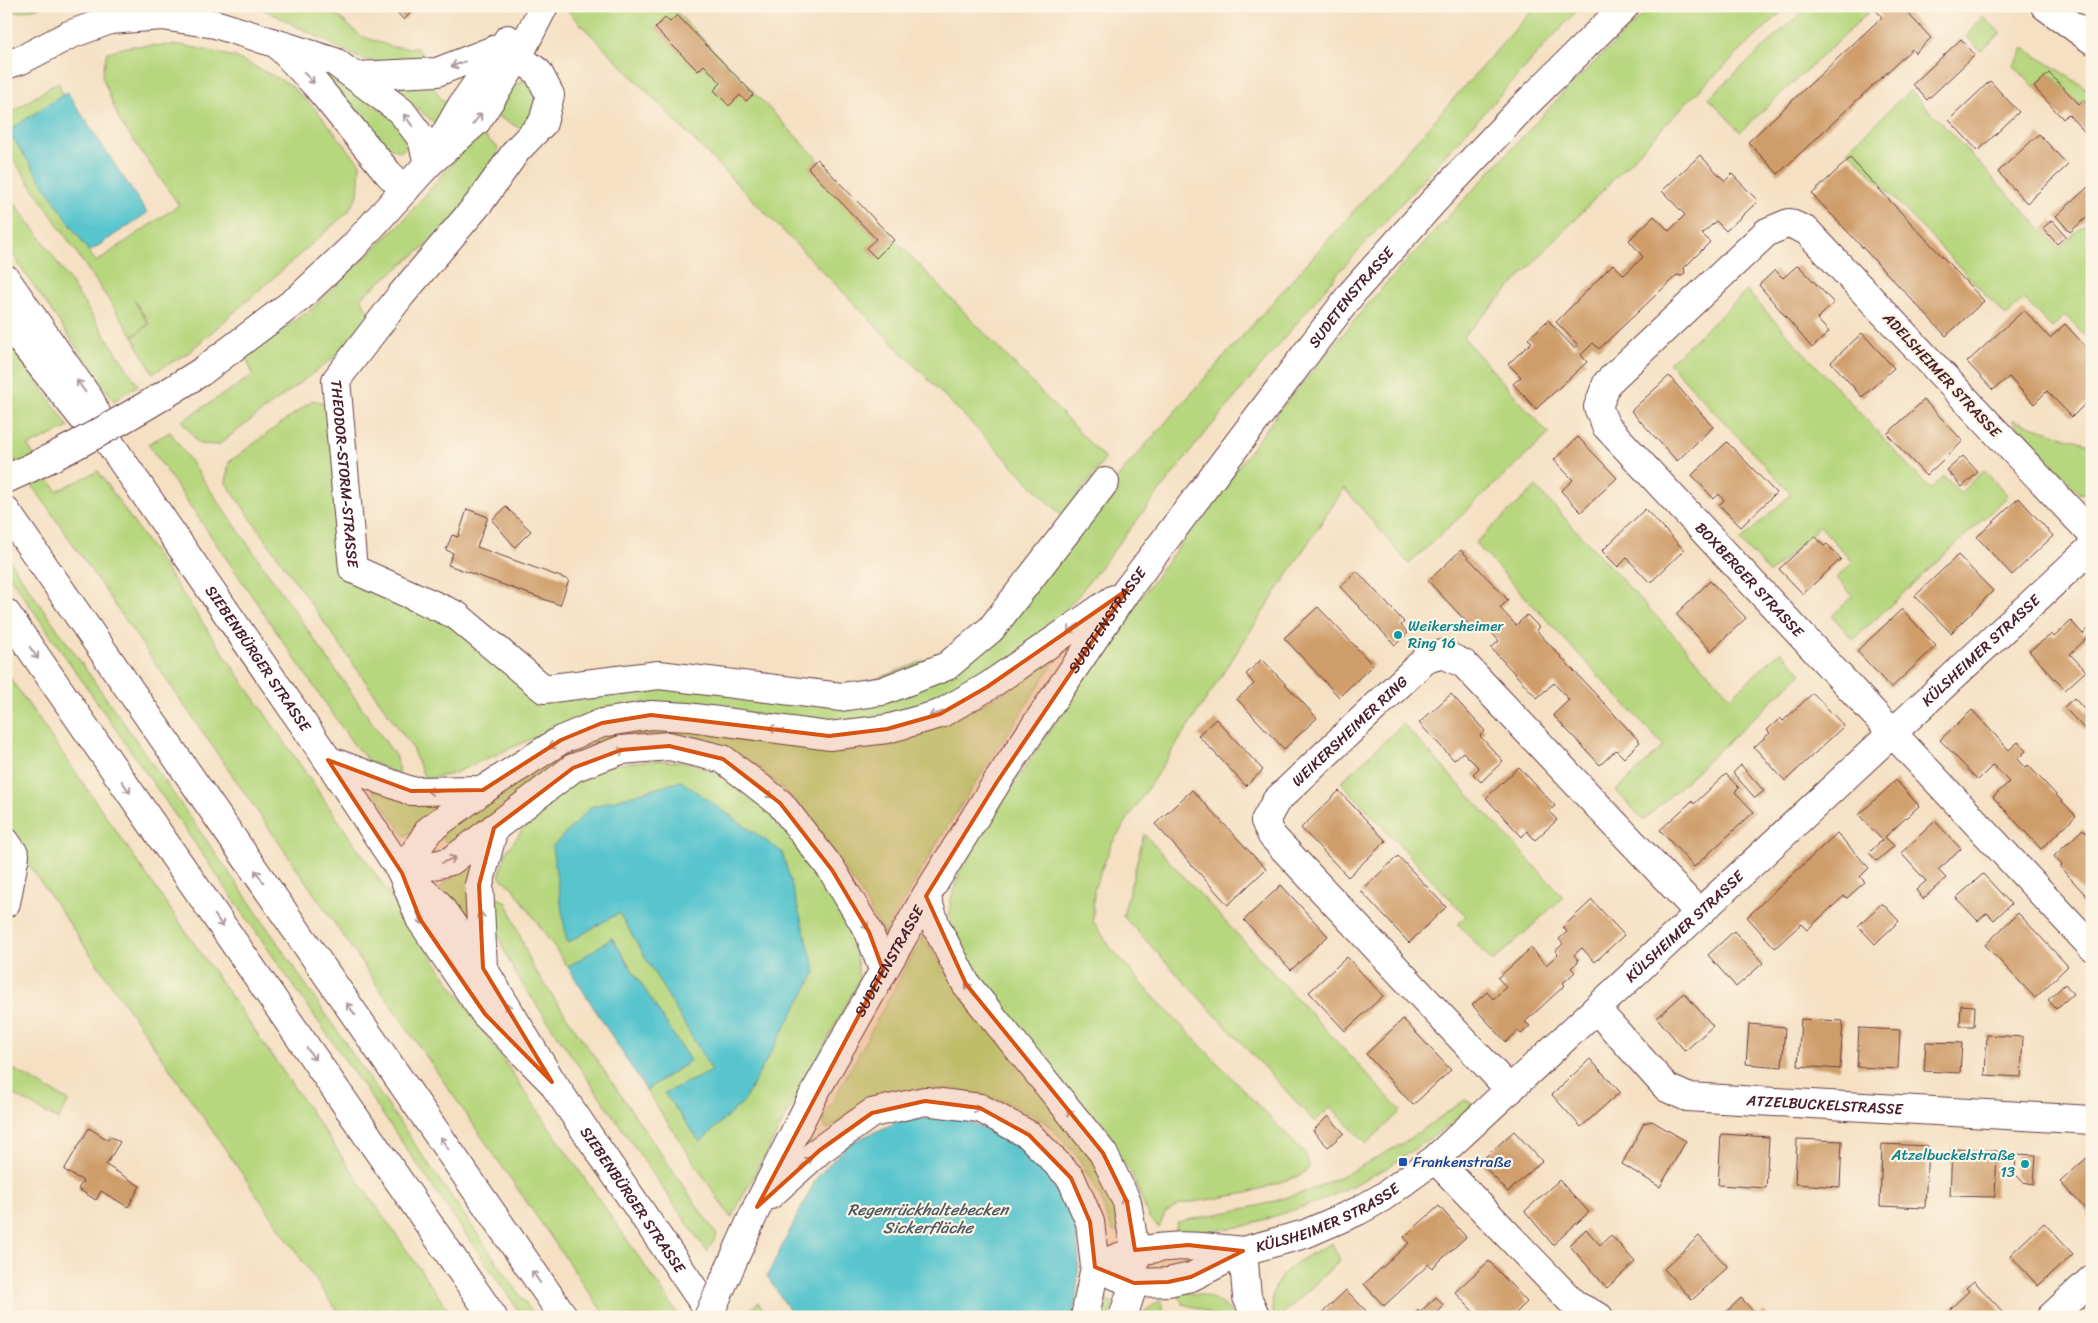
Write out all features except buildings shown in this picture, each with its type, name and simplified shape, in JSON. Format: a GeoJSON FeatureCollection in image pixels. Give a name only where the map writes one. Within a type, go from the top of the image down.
{"type":"FeatureCollection","features":[{"type":"Feature","properties":{"kind":"main road"},"geometry":{"type":"LineString","coordinates":[[511,52],[530,6]]}},
{"type":"Feature","properties":{"kind":"main road"},"geometry":{"type":"LineString","coordinates":[[6,479],[51,459],[127,418],[201,372],[299,298],[352,248],[428,164],[462,105],[511,52],[544,6]]}},
{"type":"Feature","properties":{"kind":"main road","name":"SUDETENSTRASSE"},"geometry":{"type":"LineString","coordinates":[[708,1317],[757,1207],[815,1092],[883,970],[926,896],[997,782],[1127,590],[1352,293],[1453,180],[1625,6]]}},
{"type":"Feature","properties":{"kind":"main road"},"geometry":{"type":"LineString","coordinates":[[2045,6],[2092,40]]}},
{"type":"Feature","properties":{"kind":"main road"},"geometry":{"type":"LineString","coordinates":[[11,68],[69,35],[110,20],[162,16],[215,24],[335,62],[401,111],[422,139],[428,164]]}},
{"type":"Feature","properties":{"kind":"main road"},"geometry":{"type":"LineString","coordinates":[[276,43],[316,85],[405,190]]}},
{"type":"Feature","properties":{"kind":"main road"},"geometry":{"type":"LineString","coordinates":[[356,76],[437,72],[511,52]]}},
{"type":"Feature","properties":{"kind":"main road","name":"THEODOR-STORM-STRASSE"},"geometry":{"type":"LineString","coordinates":[[511,52],[538,72],[550,95],[543,123],[517,150],[480,202],[401,295],[336,380],[353,569],[456,615],[544,688],[660,675],[841,697],[883,691],[947,666],[991,629],[1105,482]]}},
{"type":"Feature","properties":{"kind":"main road","name":"ADELSHEIMER STRASSE"},"geometry":{"type":"LineString","coordinates":[[1789,222],[1807,231],[2092,534]]}},
{"type":"Feature","properties":{"kind":"main road","name":"BOXBERGER STRASSE"},"geometry":{"type":"LineString","coordinates":[[1789,222],[1767,232],[1607,383],[1598,407],[1606,426],[2092,947]]}},
{"type":"Feature","properties":{"kind":"main road","name":"SIEBENBÜRGER STRASSE"},"geometry":{"type":"LineString","coordinates":[[6,279],[90,400],[111,445],[328,760],[402,873],[420,919],[484,1014],[552,1082]]}},
{"type":"Feature","properties":{"kind":"main road","name":"SIEBENBÜRGER STRASSE"},"geometry":{"type":"LineString","coordinates":[[6,322],[75,410],[111,445]]}},
{"type":"Feature","properties":{"kind":"main road"},"geometry":{"type":"LineString","coordinates":[[6,511],[564,1317]]}},
{"type":"Feature","properties":{"kind":"main road","name":"KÜLSHEIMER STRASSE"},"geometry":{"type":"LineString","coordinates":[[1094,1267],[1134,1283],[1168,1282],[1191,1277],[1243,1251],[1305,1234],[1358,1211],[1383,1197],[1435,1160],[2092,547]]}},
{"type":"Feature","properties":{"kind":"main road"},"geometry":{"type":"LineString","coordinates":[[402,873],[430,830],[482,790],[561,740],[602,723],[651,715],[689,717],[829,736],[887,729],[940,714],[987,688],[1127,590]]}},
{"type":"Feature","properties":{"kind":"main road"},"geometry":{"type":"LineString","coordinates":[[6,613],[493,1317]]}},
{"type":"Feature","properties":{"kind":"main road","name":"WEIKERSHEIMER RING"},"geometry":{"type":"LineString","coordinates":[[1510,1090],[1272,836],[1265,821],[1276,801],[1426,660],[1443,654],[1464,664],[1699,913]]}},
{"type":"Feature","properties":{"kind":"main road"},"geometry":{"type":"LineString","coordinates":[[402,873],[451,861],[573,768],[621,750],[670,746],[723,759],[780,803],[832,870],[869,932],[883,970]]}},
{"type":"Feature","properties":{"kind":"main road"},"geometry":{"type":"LineString","coordinates":[[328,760],[411,791],[482,790]]}},
{"type":"Feature","properties":{"kind":"main road"},"geometry":{"type":"LineString","coordinates":[[484,968],[478,885],[494,828]]}},
{"type":"Feature","properties":{"kind":"main road"},"geometry":{"type":"LineString","coordinates":[[6,842],[15,855],[6,903]]}},
{"type":"Feature","properties":{"kind":"main road","name":"SIEBENBÜRGER STRASSE"},"geometry":{"type":"LineString","coordinates":[[402,873],[438,904],[484,968],[552,1082],[713,1317]]}},
{"type":"Feature","properties":{"kind":"main road"},"geometry":{"type":"LineString","coordinates":[[926,896],[936,926],[966,984],[1103,1153],[1126,1202],[1135,1250],[1134,1283],[1123,1317]]}},
{"type":"Feature","properties":{"kind":"main road","name":"ATZELBUCKELSTRASSE"},"geometry":{"type":"LineString","coordinates":[[1596,1009],[1667,1088],[1687,1097],[2092,1120]]}},
{"type":"Feature","properties":{"kind":"main road"},"geometry":{"type":"LineString","coordinates":[[757,1207],[820,1150],[872,1113],[925,1101],[980,1108],[1029,1135],[1072,1178],[1090,1222],[1094,1267],[1085,1317]]}},
{"type":"Feature","properties":{"kind":"main road"},"geometry":{"type":"LineString","coordinates":[[1435,1160],[1575,1306],[1598,1317]]}},
{"type":"Feature","properties":{"kind":"main road","name":"KÜLSHEIMER STRASSE"},"geometry":{"type":"LineString","coordinates":[[1094,1267],[1135,1250],[1188,1245],[1243,1251]]}},
{"type":"Feature","properties":{"kind":"main road"},"geometry":{"type":"LineString","coordinates":[[1243,1251],[1247,1297],[1256,1317]]}},
{"type":"Feature","properties":{"kind":"main road"},"geometry":{"type":"LineString","coordinates":[[2051,1317],[2092,1279]]}},
{"type":"Feature","properties":{"kind":"highlighted area"},"geometry":{"type":"Polygon","coordinates":[[[1127,590],[997,782],[926,896],[966,984],[1103,1153],[1127,1202],[1135,1250],[1188,1245],[1243,1251],[1191,1277],[1168,1282],[1134,1283],[1095,1267],[1090,1222],[1071,1178],[1029,1135],[980,1108],[925,1101],[872,1113],[820,1150],[757,1207],[883,970],[869,932],[832,870],[780,803],[723,759],[669,746],[621,750],[573,768],[494,828],[479,885],[483,968],[552,1082],[485,1014],[420,919],[402,873],[328,760],[411,791],[483,790],[561,740],[602,723],[651,715],[829,736],[887,729],[940,714],[987,687],[1127,590]]]}},
{"type":"Feature","properties":{"kind":"green space"},"geometry":{"type":"Polygon","coordinates":[[[6,6],[45,6],[6,15],[6,6]]]}},
{"type":"Feature","properties":{"kind":"green space"},"geometry":{"type":"Polygon","coordinates":[[[257,6],[326,6],[361,36],[393,47],[416,48],[423,54],[427,64],[393,66],[357,57],[257,6]]]}},
{"type":"Feature","properties":{"kind":"green space"},"geometry":{"type":"Polygon","coordinates":[[[563,6],[671,6],[1105,459],[1063,517],[563,6]]]}},
{"type":"Feature","properties":{"kind":"green space"},"geometry":{"type":"Polygon","coordinates":[[[1536,6],[1581,6],[1339,272],[1194,447],[1077,597],[1054,623],[1029,646],[986,675],[929,704],[878,719],[826,725],[698,705],[638,703],[586,715],[452,774],[425,779],[411,746],[226,483],[229,462],[313,400],[328,404],[349,562],[436,614],[538,699],[651,683],[819,701],[1002,631],[1125,468],[1536,6]]]}},
{"type":"Feature","properties":{"kind":"green space"},"geometry":{"type":"Polygon","coordinates":[[[1652,6],[1788,6],[1688,101],[1463,337],[1549,434],[1409,564],[1344,488],[1112,843],[1094,889],[1093,921],[1110,947],[1150,993],[1306,1155],[1309,1168],[1301,1175],[1248,1193],[1181,1204],[1165,1213],[1159,1228],[1149,1218],[1132,1174],[1058,1077],[973,973],[958,950],[950,923],[950,902],[960,870],[1014,784],[1118,628],[1284,405],[1380,290],[1566,90],[1652,6]]]}},
{"type":"Feature","properties":{"kind":"green space"},"geometry":{"type":"Polygon","coordinates":[[[1808,6],[1867,6],[1871,10],[1740,132],[1709,98],[1808,6]]]}},
{"type":"Feature","properties":{"kind":"green space"},"geometry":{"type":"Polygon","coordinates":[[[1982,16],[2001,33],[1981,51],[1967,37],[1982,16]]]}},
{"type":"Feature","properties":{"kind":"green space"},"geometry":{"type":"Polygon","coordinates":[[[182,45],[235,57],[289,84],[317,111],[360,164],[358,195],[348,212],[188,353],[153,373],[133,337],[150,324],[133,299],[148,324],[133,336],[6,148],[6,121],[15,110],[58,82],[63,95],[9,131],[96,262],[179,205],[119,120],[102,76],[107,52],[131,46],[182,45]]]}},
{"type":"Feature","properties":{"kind":"green space"},"geometry":{"type":"Polygon","coordinates":[[[2024,48],[2092,92],[2092,108],[2084,100],[2079,104],[2049,73],[2034,87],[2014,66],[2024,48]]]}},
{"type":"Feature","properties":{"kind":"green space"},"geometry":{"type":"Polygon","coordinates":[[[327,71],[396,121],[404,133],[408,145],[401,152],[377,142],[323,78],[327,71]]]}},
{"type":"Feature","properties":{"kind":"green space"},"geometry":{"type":"Polygon","coordinates":[[[524,81],[535,91],[537,98],[534,112],[525,124],[519,128],[495,115],[514,84],[524,81]]]}},
{"type":"Feature","properties":{"kind":"green space"},"geometry":{"type":"Polygon","coordinates":[[[432,83],[439,97],[449,105],[435,123],[397,92],[401,85],[432,83]]]}},
{"type":"Feature","properties":{"kind":"green space"},"geometry":{"type":"Polygon","coordinates":[[[1910,90],[2059,248],[2092,217],[2092,339],[2090,341],[2065,315],[2052,328],[2024,299],[2006,316],[1848,150],[1910,90]]]}},
{"type":"Feature","properties":{"kind":"green space"},"geometry":{"type":"Polygon","coordinates":[[[477,134],[482,134],[498,148],[498,160],[442,233],[361,297],[371,319],[333,358],[218,445],[199,444],[182,421],[253,375],[245,355],[310,310],[403,221],[477,134]]]}},
{"type":"Feature","properties":{"kind":"green space"},"geometry":{"type":"Polygon","coordinates":[[[6,192],[41,238],[138,385],[114,401],[6,243],[6,192]]]}},
{"type":"Feature","properties":{"kind":"green space"},"geometry":{"type":"Polygon","coordinates":[[[1747,291],[1930,489],[1944,476],[1960,493],[1984,470],[2008,496],[1853,640],[1832,616],[1853,596],[1836,578],[1853,562],[1820,526],[1770,573],[1740,541],[1791,494],[1669,363],[1747,291]]]}},
{"type":"Feature","properties":{"kind":"green space"},"geometry":{"type":"Polygon","coordinates":[[[6,336],[69,427],[28,446],[57,491],[98,471],[680,1317],[606,1317],[6,447],[6,336]]]}},
{"type":"Feature","properties":{"kind":"green space"},"geometry":{"type":"Polygon","coordinates":[[[2012,420],[2092,445],[2092,494],[2079,493],[2012,420]]]}},
{"type":"Feature","properties":{"kind":"green space"},"geometry":{"type":"Polygon","coordinates":[[[170,432],[396,757],[399,774],[370,762],[354,745],[148,444],[170,432]]]}},
{"type":"Feature","properties":{"kind":"green space"},"geometry":{"type":"Polygon","coordinates":[[[1536,487],[1731,697],[1781,651],[1802,673],[1644,820],[1616,791],[1664,746],[1475,543],[1536,487]]]}},
{"type":"Feature","properties":{"kind":"green space"},"geometry":{"type":"Polygon","coordinates":[[[6,556],[249,901],[535,1317],[523,1317],[6,571],[6,556]]]}},
{"type":"Feature","properties":{"kind":"green space"},"geometry":{"type":"Polygon","coordinates":[[[1062,650],[942,835],[884,935],[860,892],[802,808],[757,765],[698,737],[641,735],[590,744],[538,779],[450,848],[439,833],[586,739],[636,726],[681,725],[829,753],[891,745],[955,719],[1010,689],[1062,650]]]}},
{"type":"Feature","properties":{"kind":"green space"},"geometry":{"type":"Polygon","coordinates":[[[6,672],[453,1317],[342,1317],[328,1298],[6,832],[6,672]]]}},
{"type":"Feature","properties":{"kind":"green space"},"geometry":{"type":"Polygon","coordinates":[[[1403,724],[1563,897],[1493,962],[1458,924],[1466,916],[1341,782],[1403,724]]]}},
{"type":"Feature","properties":{"kind":"green space"},"geometry":{"type":"Polygon","coordinates":[[[654,760],[691,763],[736,780],[770,806],[805,849],[854,930],[859,981],[731,1218],[646,1090],[690,1061],[612,938],[568,967],[514,889],[499,876],[506,852],[535,813],[564,788],[602,766],[654,760]]]}},
{"type":"Feature","properties":{"kind":"green space"},"geometry":{"type":"Polygon","coordinates":[[[372,789],[458,801],[405,836],[372,789]]]}},
{"type":"Feature","properties":{"kind":"green space"},"geometry":{"type":"Polygon","coordinates":[[[1144,834],[1401,1111],[1366,1144],[1331,1107],[1315,1122],[1123,916],[1144,834]]]}},
{"type":"Feature","properties":{"kind":"green space"},"geometry":{"type":"Polygon","coordinates":[[[473,861],[469,930],[439,888],[473,861]]]}},
{"type":"Feature","properties":{"kind":"green space"},"geometry":{"type":"Polygon","coordinates":[[[495,896],[507,903],[532,966],[717,1235],[707,1252],[516,975],[502,946],[493,920],[495,896]]]}},
{"type":"Feature","properties":{"kind":"green space"},"geometry":{"type":"Polygon","coordinates":[[[923,936],[941,965],[1086,1149],[1108,1185],[1121,1229],[1117,1232],[1112,1231],[1101,1199],[1078,1157],[1047,1123],[1004,1101],[956,1089],[906,1090],[863,1105],[826,1130],[823,1119],[923,936]]]}},
{"type":"Feature","properties":{"kind":"green space"},"geometry":{"type":"Polygon","coordinates":[[[6,1065],[69,1101],[58,1120],[6,1090],[6,1065]]]}},
{"type":"Feature","properties":{"kind":"green space"},"geometry":{"type":"Polygon","coordinates":[[[1465,1100],[1474,1104],[1452,1123],[1387,1168],[1323,1200],[1245,1226],[1175,1236],[1177,1222],[1258,1206],[1308,1191],[1352,1171],[1403,1143],[1465,1100]]]}},
{"type":"Feature","properties":{"kind":"green space"},"geometry":{"type":"Polygon","coordinates":[[[1332,1243],[1340,1260],[1280,1317],[1274,1317],[1272,1302],[1274,1290],[1287,1270],[1332,1243]]]}},
{"type":"Feature","properties":{"kind":"green space"},"geometry":{"type":"Polygon","coordinates":[[[1177,1292],[1209,1297],[1230,1310],[1236,1317],[1216,1317],[1198,1308],[1183,1304],[1177,1292]]]}},
{"type":"Feature","properties":{"kind":"green space"},"geometry":{"type":"Polygon","coordinates":[[[1162,1299],[1162,1317],[1142,1317],[1145,1311],[1162,1299]]]}},
{"type":"Feature","properties":{"kind":"green space"},"geometry":{"type":"Polygon","coordinates":[[[1106,1301],[1113,1304],[1109,1317],[1100,1317],[1106,1301]]]}},
{"type":"Feature","properties":{"kind":"green space"},"geometry":{"type":"Polygon","coordinates":[[[758,1302],[769,1317],[748,1317],[746,1314],[758,1302]]]}},
{"type":"Feature","properties":{"kind":"water"},"geometry":{"type":"Polygon","coordinates":[[[67,92],[147,213],[89,252],[8,131],[67,92]]]}},
{"type":"Feature","properties":{"kind":"water"},"geometry":{"type":"Polygon","coordinates":[[[681,781],[782,852],[816,972],[743,1102],[700,1142],[664,1093],[712,1071],[619,913],[567,943],[552,847],[591,807],[681,781]]]}},
{"type":"Feature","properties":{"kind":"water"},"geometry":{"type":"Polygon","coordinates":[[[612,938],[690,1061],[646,1090],[568,967],[612,938]]]}},
{"type":"Feature","properties":{"kind":"water","name":"Regenrückhaltebecken Sickerfläche"},"geometry":{"type":"Polygon","coordinates":[[[961,1118],[1014,1142],[1044,1172],[1073,1216],[1079,1256],[1076,1302],[1071,1317],[794,1317],[767,1276],[817,1177],[850,1143],[904,1119],[961,1118]]]}},
{"type":"Feature","properties":{"kind":"place","name":"Weikersheimer Ring 16"},"geometry":{"type":"Point","coordinates":[1398,635]}},
{"type":"Feature","properties":{"kind":"place","name":"Frankenstraße"},"geometry":{"type":"Point","coordinates":[1403,1162]}},
{"type":"Feature","properties":{"kind":"place","name":"Atzelbuckelstraße 13"},"geometry":{"type":"Point","coordinates":[2025,1164]}}]}
